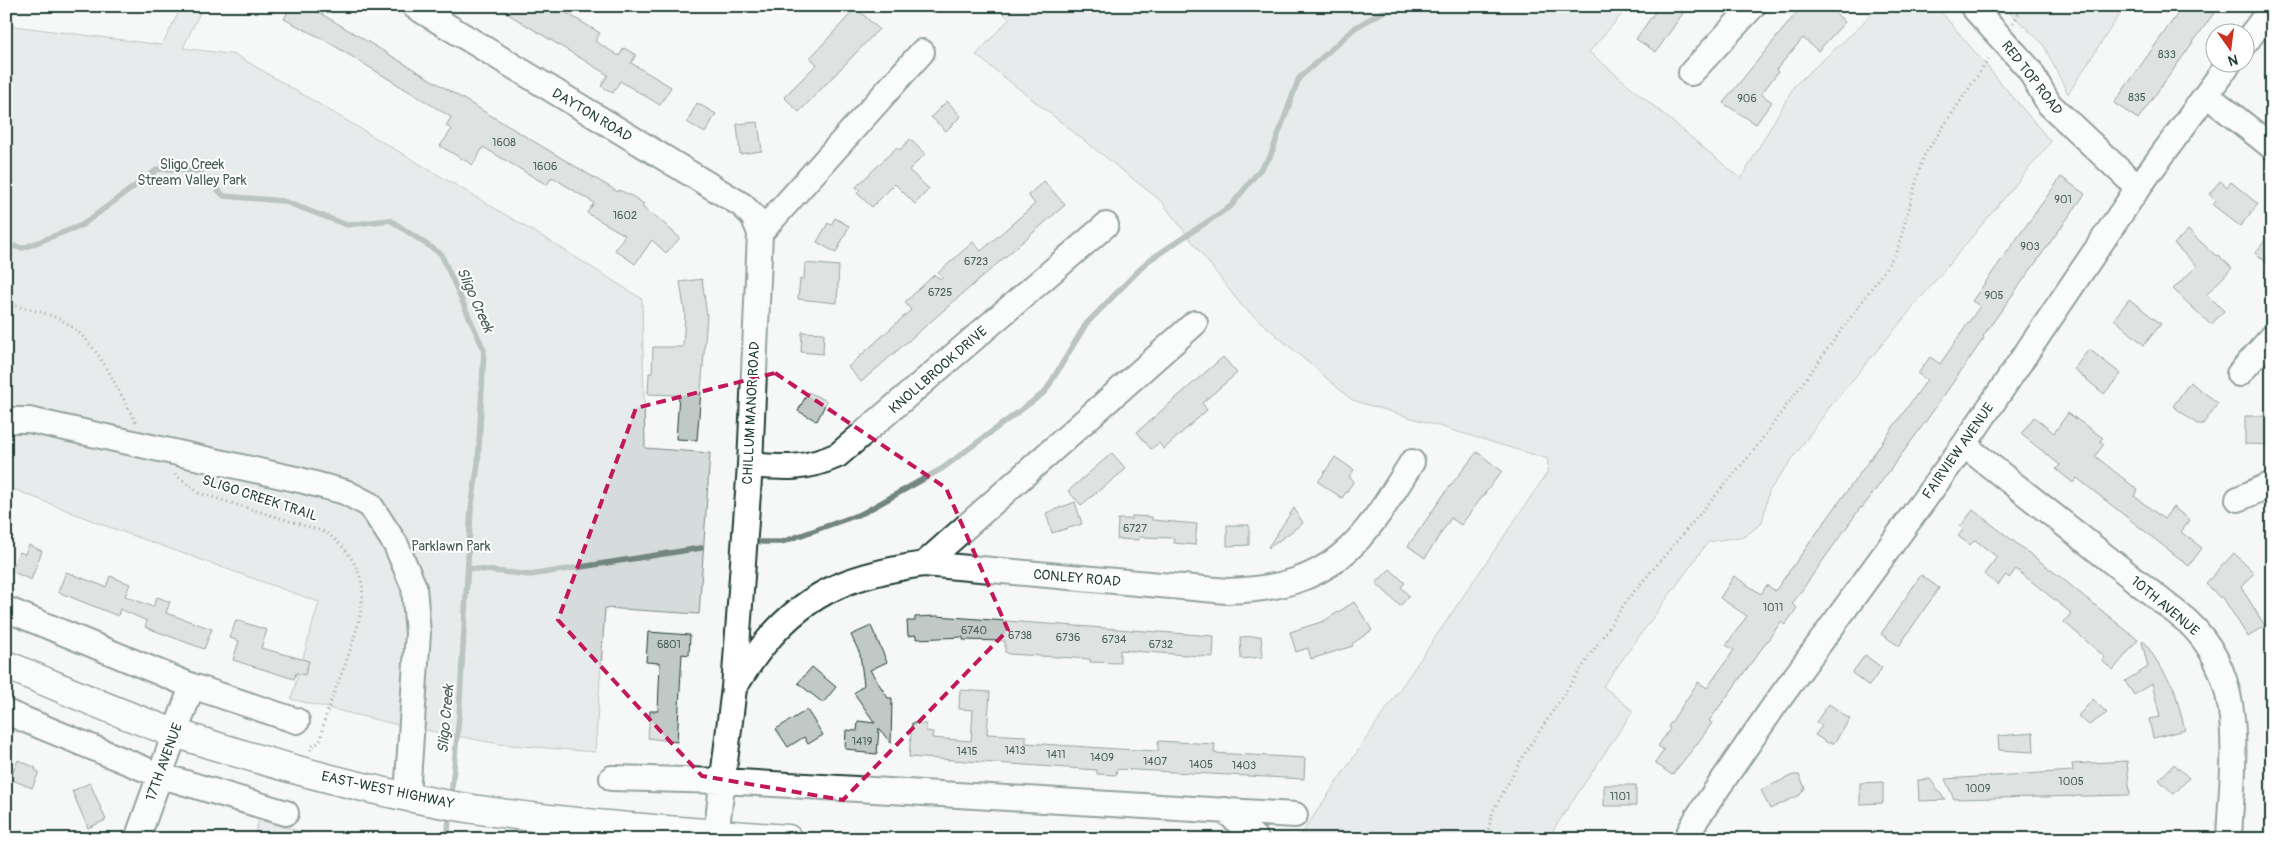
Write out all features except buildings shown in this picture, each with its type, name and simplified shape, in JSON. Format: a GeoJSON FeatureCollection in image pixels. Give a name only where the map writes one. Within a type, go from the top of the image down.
{"type":"FeatureCollection","features":[{"type":"Feature","properties":{"kind":"main road","name":"EAST-WEST HIGHWAY"},"geometry":{"type":"LineString","coordinates":[[6,665],[174,732],[266,761],[413,797],[472,808],[681,835],[788,839]]}},
{"type":"Feature","properties":{"kind":"street","name":"DAYTON ROAD"},"geometry":{"type":"LineString","coordinates":[[414,6],[742,205],[753,216],[760,233]]}},
{"type":"Feature","properties":{"kind":"street"},"geometry":{"type":"LineString","coordinates":[[1691,73],[1753,6]]}},
{"type":"Feature","properties":{"kind":"street","name":"RED TOP ROAD"},"geometry":{"type":"LineString","coordinates":[[1972,6],[2029,69],[2049,104],[2138,188]]}},
{"type":"Feature","properties":{"kind":"street"},"geometry":{"type":"LineString","coordinates":[[2256,29],[2272,7]]}},
{"type":"Feature","properties":{"kind":"street"},"geometry":{"type":"LineString","coordinates":[[760,233],[922,52]]}},
{"type":"Feature","properties":{"kind":"street","name":"FAIRVIEW AVENUE"},"geometry":{"type":"LineString","coordinates":[[1686,839],[1697,818],[1774,706],[1964,445],[2138,188],[2223,72]]}},
{"type":"Feature","properties":{"kind":"street"},"geometry":{"type":"LineString","coordinates":[[2206,95],[2272,147]]}},
{"type":"Feature","properties":{"kind":"street","name":"KNOLLBROOK DRIVE"},"geometry":{"type":"LineString","coordinates":[[750,465],[793,468],[812,466],[838,455],[1106,224]]}},
{"type":"Feature","properties":{"kind":"street","name":"CHILLUM MANOR ROAD"},"geometry":{"type":"LineString","coordinates":[[716,835],[734,688],[750,465],[760,233]]}},
{"type":"Feature","properties":{"kind":"street"},"geometry":{"type":"LineString","coordinates":[[924,564],[1195,323]]}},
{"type":"Feature","properties":{"kind":"street"},"geometry":{"type":"LineString","coordinates":[[2239,374],[2272,337]]}},
{"type":"Feature","properties":{"kind":"street"},"geometry":{"type":"LineString","coordinates":[[6,420],[29,420],[300,480],[345,492],[370,505],[396,544],[414,587],[417,651],[413,797]]}},
{"type":"Feature","properties":{"kind":"street","name":"10TH AVENUE"},"geometry":{"type":"LineString","coordinates":[[1964,445],[2187,621],[2197,630],[2212,651],[2225,682],[2234,720],[2235,743],[2229,839]]}},
{"type":"Feature","properties":{"kind":"street","name":"CONLEY ROAD"},"geometry":{"type":"LineString","coordinates":[[734,688],[766,642],[789,617],[813,598],[837,585],[864,576],[924,564],[1227,591],[1270,588],[1308,576],[1325,568],[1359,540],[1383,509],[1412,462]]}},
{"type":"Feature","properties":{"kind":"street"},"geometry":{"type":"LineString","coordinates":[[2238,499],[2272,484]]}},
{"type":"Feature","properties":{"kind":"street"},"geometry":{"type":"LineString","coordinates":[[6,609],[192,686],[297,721]]}},
{"type":"Feature","properties":{"kind":"street","name":"17TH AVENUE"},"geometry":{"type":"LineString","coordinates":[[137,839],[192,686]]}},
{"type":"Feature","properties":{"kind":"street"},"geometry":{"type":"LineString","coordinates":[[6,712],[159,775],[286,813]]}},
{"type":"Feature","properties":{"kind":"street"},"geometry":{"type":"LineString","coordinates":[[612,778],[722,781],[1295,814]]}},
{"type":"Feature","properties":{"kind":"street"},"geometry":{"type":"LineString","coordinates":[[1225,810],[1256,839]]}},
{"type":"Feature","properties":{"kind":"path"},"geometry":{"type":"LineString","coordinates":[[1486,839],[1493,811],[1523,756],[1627,600],[1754,450],[1897,252],[1923,158],[2023,6]]}},
{"type":"Feature","properties":{"kind":"path","name":"SLIGO CREEK TRAIL"},"geometry":{"type":"LineString","coordinates":[[6,303],[55,317],[83,335],[101,361],[159,463],[199,492],[325,532],[340,542],[350,556],[361,580],[361,608],[341,678],[327,713],[320,742],[312,746]]}},
{"type":"Feature","properties":{"kind":"highlighted area"},"geometry":{"type":"Polygon","coordinates":[[[775,373],[946,488],[1008,630],[843,800],[702,776],[558,620],[636,408],[775,373]]]}},
{"type":"Feature","properties":{"kind":"green space"},"geometry":{"type":"Polygon","coordinates":[[[182,6],[203,6],[183,48],[236,55],[553,243],[642,299],[645,448],[710,453],[699,614],[605,608],[595,752],[499,744],[398,725],[291,699],[319,602],[98,523],[6,486],[6,25],[162,45],[182,6]]]}},
{"type":"Feature","properties":{"kind":"green space"},"geometry":{"type":"Polygon","coordinates":[[[997,6],[1629,6],[1589,52],[1741,179],[1794,86],[1855,31],[1879,6],[1936,6],[2051,142],[1829,408],[1769,491],[1762,523],[1745,536],[1708,542],[1603,686],[1633,711],[1547,839],[1298,839],[1547,473],[1548,459],[1352,400],[1241,305],[1161,201],[976,55],[1009,19],[997,6]]]}},
{"type":"Feature","properties":{"kind":"green space"},"geometry":{"type":"Polygon","coordinates":[[[2003,6],[2125,6],[2068,94],[2043,44],[2003,6]]]}},
{"type":"Feature","properties":{"kind":"green space"},"geometry":{"type":"Polygon","coordinates":[[[259,820],[327,839],[253,839],[259,820]]]}},
{"type":"Feature","properties":{"kind":"waterway"},"geometry":{"type":"LineString","coordinates":[[761,542],[782,542],[863,513],[943,468],[1045,392],[1086,324],[1148,261],[1231,206],[1270,157],[1299,78],[1356,27],[1393,6]]}},
{"type":"Feature","properties":{"kind":"waterway","name":"Sligo Creek"},"geometry":{"type":"LineString","coordinates":[[6,245],[23,248],[82,225],[158,169],[199,171],[224,196],[283,201],[347,225],[390,220],[441,254],[484,350],[478,464],[471,509],[459,716],[451,797]]}},
{"type":"Feature","properties":{"kind":"waterway"},"geometry":{"type":"LineString","coordinates":[[468,568],[530,575],[701,548]]}},
{"type":"Feature","properties":{"kind":"waterway","name":"Sligo Creek"},"geometry":{"type":"LineString","coordinates":[[447,839],[450,811]]}},
{"type":"Feature","properties":{"kind":"park label","name":"Sligo Creek Stream Valley Park"},"geometry":{"type":"Point","coordinates":[192,172]}},
{"type":"Feature","properties":{"kind":"park label","name":"Parklawn Park"},"geometry":{"type":"Point","coordinates":[451,546]}}]}
